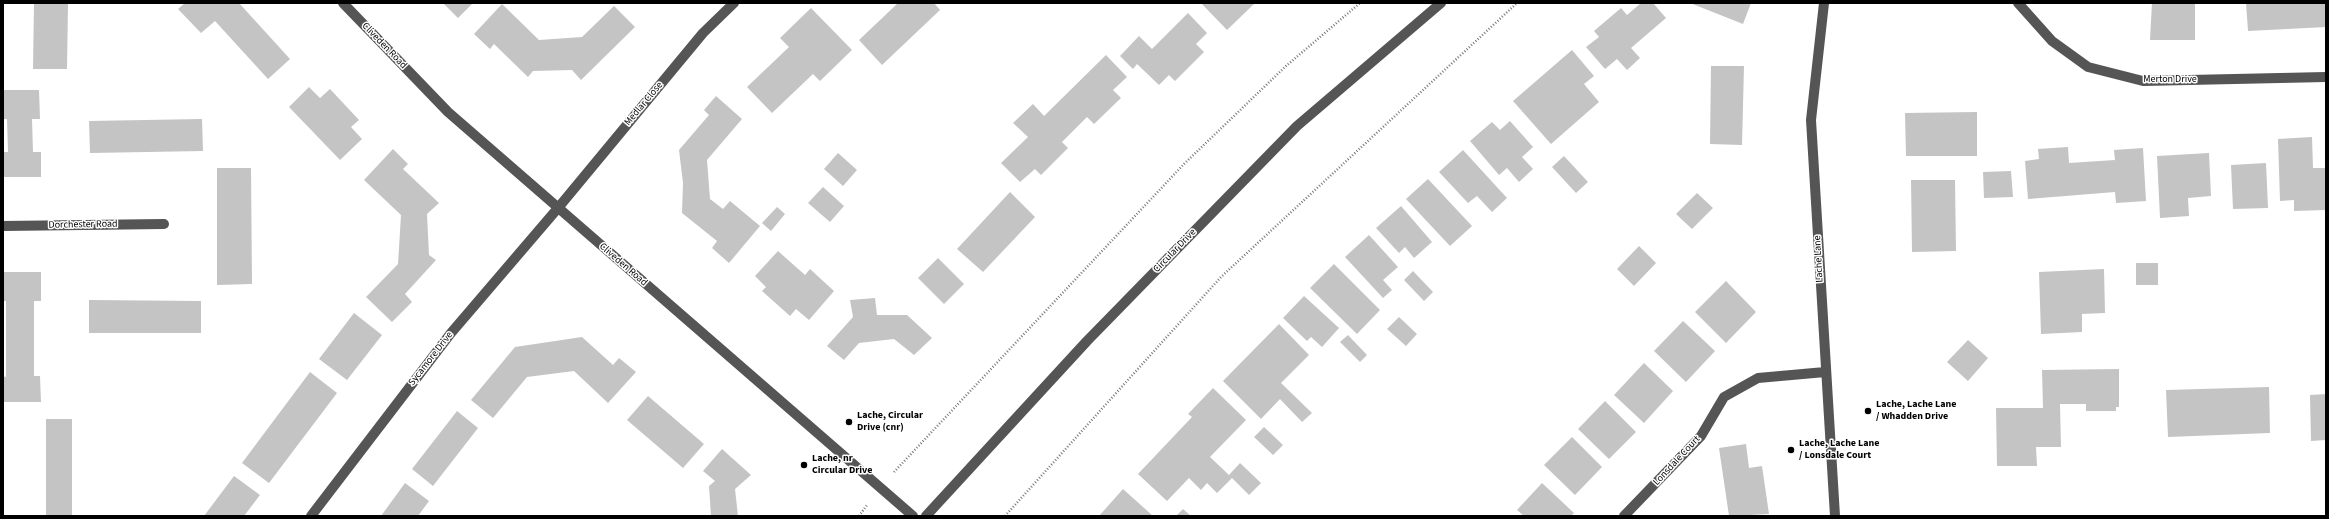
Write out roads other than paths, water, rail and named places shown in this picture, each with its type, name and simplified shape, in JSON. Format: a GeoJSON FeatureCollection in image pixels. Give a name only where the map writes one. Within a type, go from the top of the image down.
{"type":"FeatureCollection","features":[{"type":"Feature","properties":{"kind":"street","name":"Cliveden Road"},"geometry":{"type":"LineString","coordinates":[[343,3],[448,112],[913,516]]}},
{"type":"Feature","properties":{"kind":"street","name":"Medlar Close"},"geometry":{"type":"LineString","coordinates":[[558,208],[703,33],[734,3]]}},
{"type":"Feature","properties":{"kind":"street","name":"Circular Drive"},"geometry":{"type":"LineString","coordinates":[[926,516],[1087,341],[1297,126],[1441,3]]}},
{"type":"Feature","properties":{"kind":"street","name":"Lache Lane"},"geometry":{"type":"LineString","coordinates":[[1824,3],[1811,120],[1825,372],[1835,516]]}},
{"type":"Feature","properties":{"kind":"street","name":"Merton Drive"},"geometry":{"type":"LineString","coordinates":[[2018,3],[2052,41],[2088,67],[2143,81],[2326,77]]}},
{"type":"Feature","properties":{"kind":"street","name":"Sycamore Drive"},"geometry":{"type":"LineString","coordinates":[[311,516],[451,332],[558,208]]}},
{"type":"Feature","properties":{"kind":"street","name":"Dorchester Road"},"geometry":{"type":"LineString","coordinates":[[3,226],[164,224]]}},
{"type":"Feature","properties":{"kind":"street","name":"Lonsdale Court"},"geometry":{"type":"LineString","coordinates":[[1631,514],[1701,436],[1724,397],[1758,378],[1825,372]]}},
{"type":"Feature","properties":{"kind":"place","name":"Lache, Lache Lane / Whadden Drive"},"geometry":{"type":"Point","coordinates":[1868,411]}},
{"type":"Feature","properties":{"kind":"place","name":"Lache, Circular Drive (cnr)"},"geometry":{"type":"Point","coordinates":[849,422]}},
{"type":"Feature","properties":{"kind":"place","name":"Lache, Lache Lane / Lonsdale Court"},"geometry":{"type":"Point","coordinates":[1791,450]}},
{"type":"Feature","properties":{"kind":"place","name":"Lache, nr Circular Drive"},"geometry":{"type":"Point","coordinates":[804,465]}}]}
